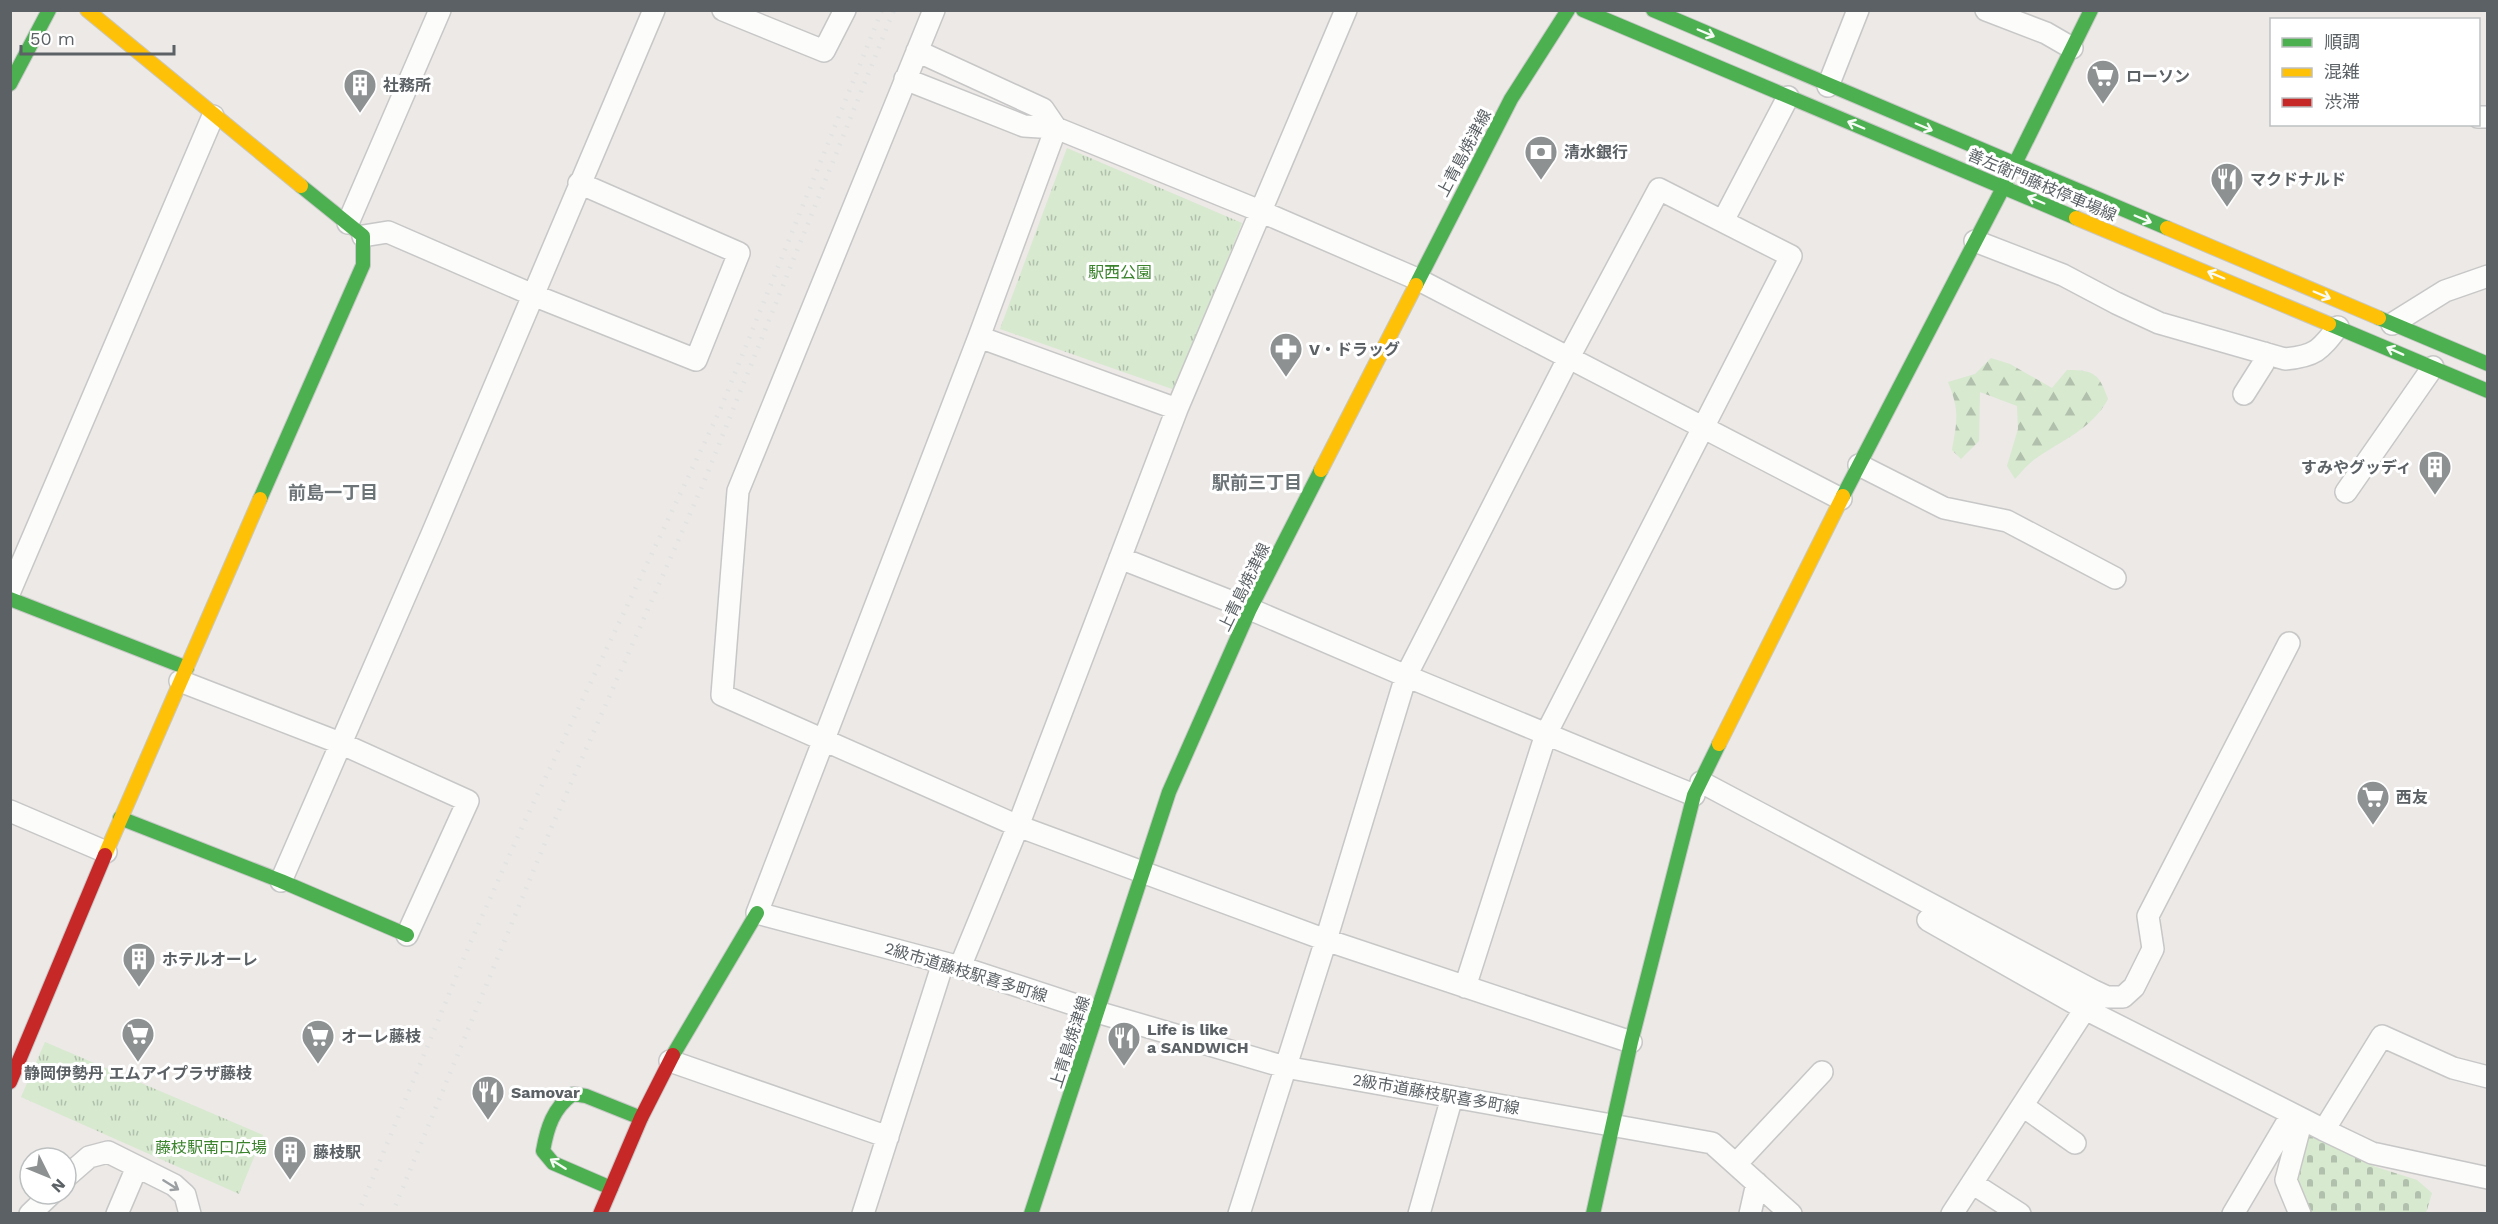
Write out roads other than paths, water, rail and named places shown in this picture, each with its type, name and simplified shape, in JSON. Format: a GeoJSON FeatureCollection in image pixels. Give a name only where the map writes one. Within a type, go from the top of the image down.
{"type":"FeatureCollection","features":[{"type":"Feature","properties":{"kind":"street"},"geometry":{"type":"LineString","coordinates":[[10,84],[50,10]]}},
{"type":"Feature","properties":{"kind":"street"},"geometry":{"type":"LineString","coordinates":[[87,10],[213,116],[356,230],[388,232],[533,295],[696,360],[739,253],[579,183]]}},
{"type":"Feature","properties":{"kind":"street"},"geometry":{"type":"LineString","coordinates":[[10,1082],[120,818],[363,265],[356,230],[440,10]]}},
{"type":"Feature","properties":{"kind":"street"},"geometry":{"type":"LineString","coordinates":[[281,881],[432,534],[654,10]]}},
{"type":"Feature","properties":{"kind":"street"},"geometry":{"type":"LineString","coordinates":[[723,10],[824,51],[845,10]]}},
{"type":"Feature","properties":{"kind":"street"},"geometry":{"type":"LineString","coordinates":[[934,10],[738,491],[722,695],[1018,826],[1326,940],[1631,1042]]}},
{"type":"Feature","properties":{"kind":"street"},"geometry":{"type":"LineString","coordinates":[[863,1214],[888,1137],[952,965],[1018,826],[1177,409],[1346,10]]}},
{"type":"Feature","properties":{"kind":"street","name":"上青島焼津線"},"geometry":{"type":"LineString","coordinates":[[1031,1214],[1169,792],[1250,609],[1511,99],[1568,10]]}},
{"type":"Feature","properties":{"kind":"street","name":"善左衛門藤枝停車場線"},"geometry":{"type":"LineString","coordinates":[[1583,10],[2487,391]]}},
{"type":"Feature","properties":{"kind":"street","name":"善左衛門藤枝停車場線"},"geometry":{"type":"LineString","coordinates":[[1653,10],[2013,165],[2487,364]]}},
{"type":"Feature","properties":{"kind":"street"},"geometry":{"type":"LineString","coordinates":[[1828,86],[1858,10]]}},
{"type":"Feature","properties":{"kind":"street"},"geometry":{"type":"LineString","coordinates":[[1986,10],[2046,33],[2072,48]]}},
{"type":"Feature","properties":{"kind":"street"},"geometry":{"type":"LineString","coordinates":[[1593,1214],[1631,1042],[1698,789],[1841,499],[2004,186],[2091,10]]}},
{"type":"Feature","properties":{"kind":"street"},"geometry":{"type":"LineString","coordinates":[[917,51],[1043,109],[1056,128]]}},
{"type":"Feature","properties":{"kind":"street"},"geometry":{"type":"LineString","coordinates":[[905,80],[1024,126],[1056,128],[1260,211],[1417,279],[1841,499]]}},
{"type":"Feature","properties":{"kind":"street"},"geometry":{"type":"LineString","coordinates":[[1723,221],[1788,97]]}},
{"type":"Feature","properties":{"kind":"street"},"geometry":{"type":"LineString","coordinates":[[10,591],[213,116]]}},
{"type":"Feature","properties":{"kind":"street"},"geometry":{"type":"LineString","coordinates":[[600,1214],[641,1118],[670,1061],[757,913],[979,337],[1056,128]]}},
{"type":"Feature","properties":{"kind":"street"},"geometry":{"type":"LineString","coordinates":[[1239,1214],[1326,940],[1406,676],[1568,359],[1659,189],[1791,256],[1701,427],[1546,734],[1465,987]]}},
{"type":"Feature","properties":{"kind":"street"},"geometry":{"type":"LineString","coordinates":[[1975,241],[2063,275],[2116,303],[2159,322],[2285,359],[2306,357],[2321,348],[2338,327]]}},
{"type":"Feature","properties":{"kind":"street"},"geometry":{"type":"LineString","coordinates":[[2392,324],[2445,291],[2487,276]]}},
{"type":"Feature","properties":{"kind":"street"},"geometry":{"type":"LineString","coordinates":[[979,337],[1177,409]]}},
{"type":"Feature","properties":{"kind":"street"},"geometry":{"type":"LineString","coordinates":[[2244,394],[2263,364],[2265,353]]}},
{"type":"Feature","properties":{"kind":"street"},"geometry":{"type":"LineString","coordinates":[[2346,492],[2433,367]]}},
{"type":"Feature","properties":{"kind":"street"},"geometry":{"type":"LineString","coordinates":[[1859,465],[1944,508],[2007,521],[2115,579]]}},
{"type":"Feature","properties":{"kind":"street"},"geometry":{"type":"LineString","coordinates":[[1120,558],[1250,609],[1546,734],[1698,789],[2108,997],[2123,997],[2134,987],[2153,949],[2148,916],[2289,643]]}},
{"type":"Feature","properties":{"kind":"street"},"geometry":{"type":"LineString","coordinates":[[10,599],[468,801],[407,935],[281,881],[120,818]]}},
{"type":"Feature","properties":{"kind":"street"},"geometry":{"type":"LineString","coordinates":[[10,811],[106,852]]}},
{"type":"Feature","properties":{"kind":"street","name":"2級市道藤枝駅喜多町線"},"geometry":{"type":"LineString","coordinates":[[757,913],[952,965],[1097,1012],[1285,1067],[1712,1143],[1791,1214]]}},
{"type":"Feature","properties":{"kind":"street"},"geometry":{"type":"LineString","coordinates":[[1928,920],[2085,1009],[2372,1153],[2487,1178]]}},
{"type":"Feature","properties":{"kind":"street"},"geometry":{"type":"LineString","coordinates":[[1952,1214],[2085,1009]]}},
{"type":"Feature","properties":{"kind":"street"},"geometry":{"type":"LineString","coordinates":[[2324,1130],[2382,1036],[2453,1068],[2487,1077]]}},
{"type":"Feature","properties":{"kind":"street"},"geometry":{"type":"LineString","coordinates":[[670,1061],[888,1137]]}},
{"type":"Feature","properties":{"kind":"street"},"geometry":{"type":"LineString","coordinates":[[1736,1164],[1822,1072]]}},
{"type":"Feature","properties":{"kind":"street"},"geometry":{"type":"LineString","coordinates":[[610,1188],[553,1163],[543,1151],[546,1131],[558,1105],[573,1094],[586,1096],[641,1118]]}},
{"type":"Feature","properties":{"kind":"street"},"geometry":{"type":"LineString","coordinates":[[1419,1214],[1452,1096]]}},
{"type":"Feature","properties":{"kind":"street"},"geometry":{"type":"LineString","coordinates":[[2023,1106],[2075,1143]]}},
{"type":"Feature","properties":{"kind":"street"},"geometry":{"type":"LineString","coordinates":[[2233,1214],[2297,1117]]}},
{"type":"Feature","properties":{"kind":"street"},"geometry":{"type":"LineString","coordinates":[[2297,1117],[2286,1180],[2300,1214]]}},
{"type":"Feature","properties":{"kind":"street"},"geometry":{"type":"LineString","coordinates":[[78,1166],[89,1156],[108,1152],[180,1190],[185,1195],[190,1214]]}},
{"type":"Feature","properties":{"kind":"street"},"geometry":{"type":"LineString","coordinates":[[117,1214],[137,1167]]}},
{"type":"Feature","properties":{"kind":"street"},"geometry":{"type":"LineString","coordinates":[[1750,1214],[1757,1183]]}},
{"type":"Feature","properties":{"kind":"street"},"geometry":{"type":"LineString","coordinates":[[1972,1183],[2020,1214]]}},
{"type":"Feature","properties":{"kind":"railway"},"geometry":{"type":"LineString","coordinates":[[358,1214],[471,941],[523,825],[720,410],[882,10]]}},
{"type":"Feature","properties":{"kind":"railway"},"geometry":{"type":"LineString","coordinates":[[392,1214],[549,833],[701,489],[894,10]]}},
{"type":"Feature","properties":{"kind":"place","name":"ローソン"},"geometry":{"type":"Point","coordinates":[2103,105]}},
{"type":"Feature","properties":{"kind":"place","name":"社務所"},"geometry":{"type":"Point","coordinates":[360,114]}},
{"type":"Feature","properties":{"kind":"place","name":"清水銀行"},"geometry":{"type":"Point","coordinates":[1541,181]}},
{"type":"Feature","properties":{"kind":"place","name":"マクドナルド"},"geometry":{"type":"Point","coordinates":[2227,208]}},
{"type":"Feature","properties":{"kind":"place","name":"V・ドラッグ"},"geometry":{"type":"Point","coordinates":[1286,378]}},
{"type":"Feature","properties":{"kind":"place","name":"すみやグッディ"},"geometry":{"type":"Point","coordinates":[2435,496]}},
{"type":"Feature","properties":{"kind":"place","name":"西友"},"geometry":{"type":"Point","coordinates":[2373,826]}},
{"type":"Feature","properties":{"kind":"place","name":"ホテルオーレ"},"geometry":{"type":"Point","coordinates":[139,988]}},
{"type":"Feature","properties":{"kind":"place","name":"静岡伊勢丹 エムアイプラザ藤枝"},"geometry":{"type":"Point","coordinates":[138,1063]}},
{"type":"Feature","properties":{"kind":"place","name":"オーレ藤枝"},"geometry":{"type":"Point","coordinates":[318,1065]}},
{"type":"Feature","properties":{"kind":"place","name":"Life is like a SANDWICH"},"geometry":{"type":"Point","coordinates":[1124,1067]}},
{"type":"Feature","properties":{"kind":"place","name":"Samovar"},"geometry":{"type":"Point","coordinates":[488,1121]}},
{"type":"Feature","properties":{"kind":"place","name":"藤枝駅"},"geometry":{"type":"Point","coordinates":[290,1181]}},
{"type":"Feature","properties":{"kind":"district","name":"駅前三丁目"},"geometry":{"type":"Point","coordinates":[1257,482]}},
{"type":"Feature","properties":{"kind":"district","name":"前島一丁目"},"geometry":{"type":"Point","coordinates":[333,492]}},
{"type":"Feature","properties":{"kind":"park label","name":"駅西公園"},"geometry":{"type":"Point","coordinates":[1120,272]}},
{"type":"Feature","properties":{"kind":"park label","name":"藤枝駅南口広場"},"geometry":{"type":"Point","coordinates":[211,1147]}}]}
